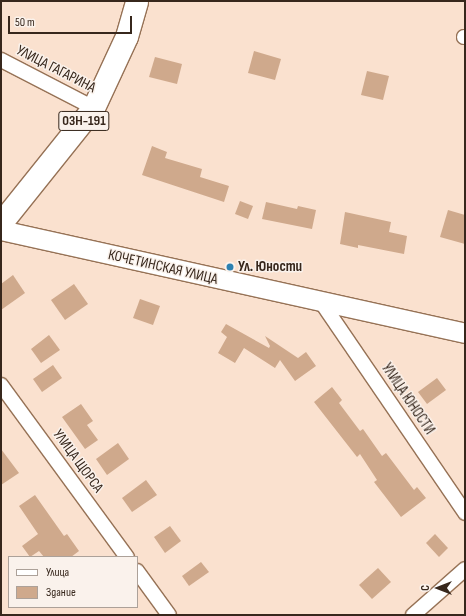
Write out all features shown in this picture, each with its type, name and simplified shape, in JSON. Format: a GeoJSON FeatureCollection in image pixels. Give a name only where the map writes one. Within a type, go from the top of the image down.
{"type":"FeatureCollection","features":[{"type":"Feature","properties":{"kind":"main road","name":"03Н-191"},"geometry":{"type":"LineString","coordinates":[[1,224],[94,108],[127,37],[137,1]]}},
{"type":"Feature","properties":{"kind":"main road","name":"КОЧЕТИНСКАЯ УЛИЦА"},"geometry":{"type":"LineString","coordinates":[[1,230],[322,303],[465,333]]}},
{"type":"Feature","properties":{"kind":"street","name":"УЛИЦА ГАГАРИНА"},"geometry":{"type":"LineString","coordinates":[[1,60],[94,108]]}},
{"type":"Feature","properties":{"kind":"street","name":"УЛИЦА ЮНОСТИ"},"geometry":{"type":"LineString","coordinates":[[322,303],[465,513]]}},
{"type":"Feature","properties":{"kind":"street","name":"УЛИЦА ЩОРСА"},"geometry":{"type":"LineString","coordinates":[[1,385],[126,556]]}},
{"type":"Feature","properties":{"kind":"street"},"geometry":{"type":"LineString","coordinates":[[413,615],[465,569]]}},
{"type":"Feature","properties":{"kind":"street"},"geometry":{"type":"LineString","coordinates":[[138,572],[169,615]]}},
{"type":"Feature","properties":{"kind":"building"},"geometry":{"type":"Polygon","coordinates":[[[254,51],[281,59],[275,80],[248,73],[254,51]]]}},
{"type":"Feature","properties":{"kind":"building"},"geometry":{"type":"Polygon","coordinates":[[[155,57],[182,64],[177,84],[149,77],[155,57]]]}},
{"type":"Feature","properties":{"kind":"building"},"geometry":{"type":"Polygon","coordinates":[[[367,71],[389,76],[383,100],[361,95],[367,71]]]}},
{"type":"Feature","properties":{"kind":"building"},"geometry":{"type":"Polygon","coordinates":[[[152,146],[167,152],[165,158],[202,169],[200,177],[229,186],[224,202],[142,175],[152,146]]]}},
{"type":"Feature","properties":{"kind":"building"},"geometry":{"type":"Polygon","coordinates":[[[240,201],[253,206],[248,219],[235,214],[240,201]]]}},
{"type":"Feature","properties":{"kind":"building"},"geometry":{"type":"Polygon","coordinates":[[[266,202],[297,209],[298,206],[316,210],[312,229],[262,219],[266,202]]]}},
{"type":"Feature","properties":{"kind":"building"},"geometry":{"type":"Polygon","coordinates":[[[448,210],[465,215],[465,244],[440,237],[448,210]]]}},
{"type":"Feature","properties":{"kind":"building"},"geometry":{"type":"Polygon","coordinates":[[[345,212],[391,222],[389,232],[407,236],[404,254],[358,245],[358,248],[340,244],[345,212]]]}},
{"type":"Feature","properties":{"kind":"building"},"geometry":{"type":"Polygon","coordinates":[[[13,275],[25,293],[1,310],[1,284],[13,275]]]}},
{"type":"Feature","properties":{"kind":"building"},"geometry":{"type":"Polygon","coordinates":[[[74,284],[88,304],[65,320],[51,300],[74,284]]]}},
{"type":"Feature","properties":{"kind":"building"},"geometry":{"type":"Polygon","coordinates":[[[140,299],[160,306],[153,325],[133,318],[140,299]]]}},
{"type":"Feature","properties":{"kind":"building"},"geometry":{"type":"Polygon","coordinates":[[[226,324],[269,348],[270,346],[265,336],[298,358],[306,352],[316,366],[295,381],[280,360],[275,368],[244,348],[235,363],[218,353],[227,337],[221,332],[226,324]]]}},
{"type":"Feature","properties":{"kind":"building"},"geometry":{"type":"Polygon","coordinates":[[[49,335],[60,350],[41,363],[31,349],[49,335]]]}},
{"type":"Feature","properties":{"kind":"building"},"geometry":{"type":"Polygon","coordinates":[[[53,365],[62,378],[42,392],[33,379],[53,365]]]}},
{"type":"Feature","properties":{"kind":"building"},"geometry":{"type":"Polygon","coordinates":[[[437,378],[446,390],[427,404],[418,392],[437,378]]]}},
{"type":"Feature","properties":{"kind":"building"},"geometry":{"type":"Polygon","coordinates":[[[332,387],[342,400],[339,403],[360,431],[363,429],[382,456],[386,453],[414,490],[417,487],[426,498],[401,517],[374,482],[377,480],[360,454],[357,457],[314,402],[332,387]]]}},
{"type":"Feature","properties":{"kind":"building"},"geometry":{"type":"Polygon","coordinates":[[[81,404],[93,421],[87,425],[98,440],[85,449],[62,417],[81,404]]]}},
{"type":"Feature","properties":{"kind":"building"},"geometry":{"type":"Polygon","coordinates":[[[118,443],[129,459],[107,475],[96,459],[118,443]]]}},
{"type":"Feature","properties":{"kind":"building"},"geometry":{"type":"Polygon","coordinates":[[[1,449],[19,473],[1,485],[1,449]]]}},
{"type":"Feature","properties":{"kind":"building"},"geometry":{"type":"Polygon","coordinates":[[[146,480],[157,495],[132,512],[122,498],[146,480]]]}},
{"type":"Feature","properties":{"kind":"building"},"geometry":{"type":"Polygon","coordinates":[[[35,495],[64,536],[67,534],[79,551],[72,556],[43,556],[39,551],[29,556],[22,546],[38,534],[19,506],[35,495]]]}},
{"type":"Feature","properties":{"kind":"building"},"geometry":{"type":"Polygon","coordinates":[[[170,526],[181,541],[165,553],[154,537],[170,526]]]}},
{"type":"Feature","properties":{"kind":"building"},"geometry":{"type":"Polygon","coordinates":[[[435,534],[448,548],[439,557],[426,543],[435,534]]]}},
{"type":"Feature","properties":{"kind":"building"},"geometry":{"type":"Polygon","coordinates":[[[201,562],[209,572],[189,586],[182,576],[201,562]]]}},
{"type":"Feature","properties":{"kind":"building"},"geometry":{"type":"Polygon","coordinates":[[[378,568],[391,582],[372,599],[359,585],[378,568]]]}},
{"type":"Feature","properties":{"kind":"place","name":"Ул. Юности"},"geometry":{"type":"Point","coordinates":[230,267]}}]}
